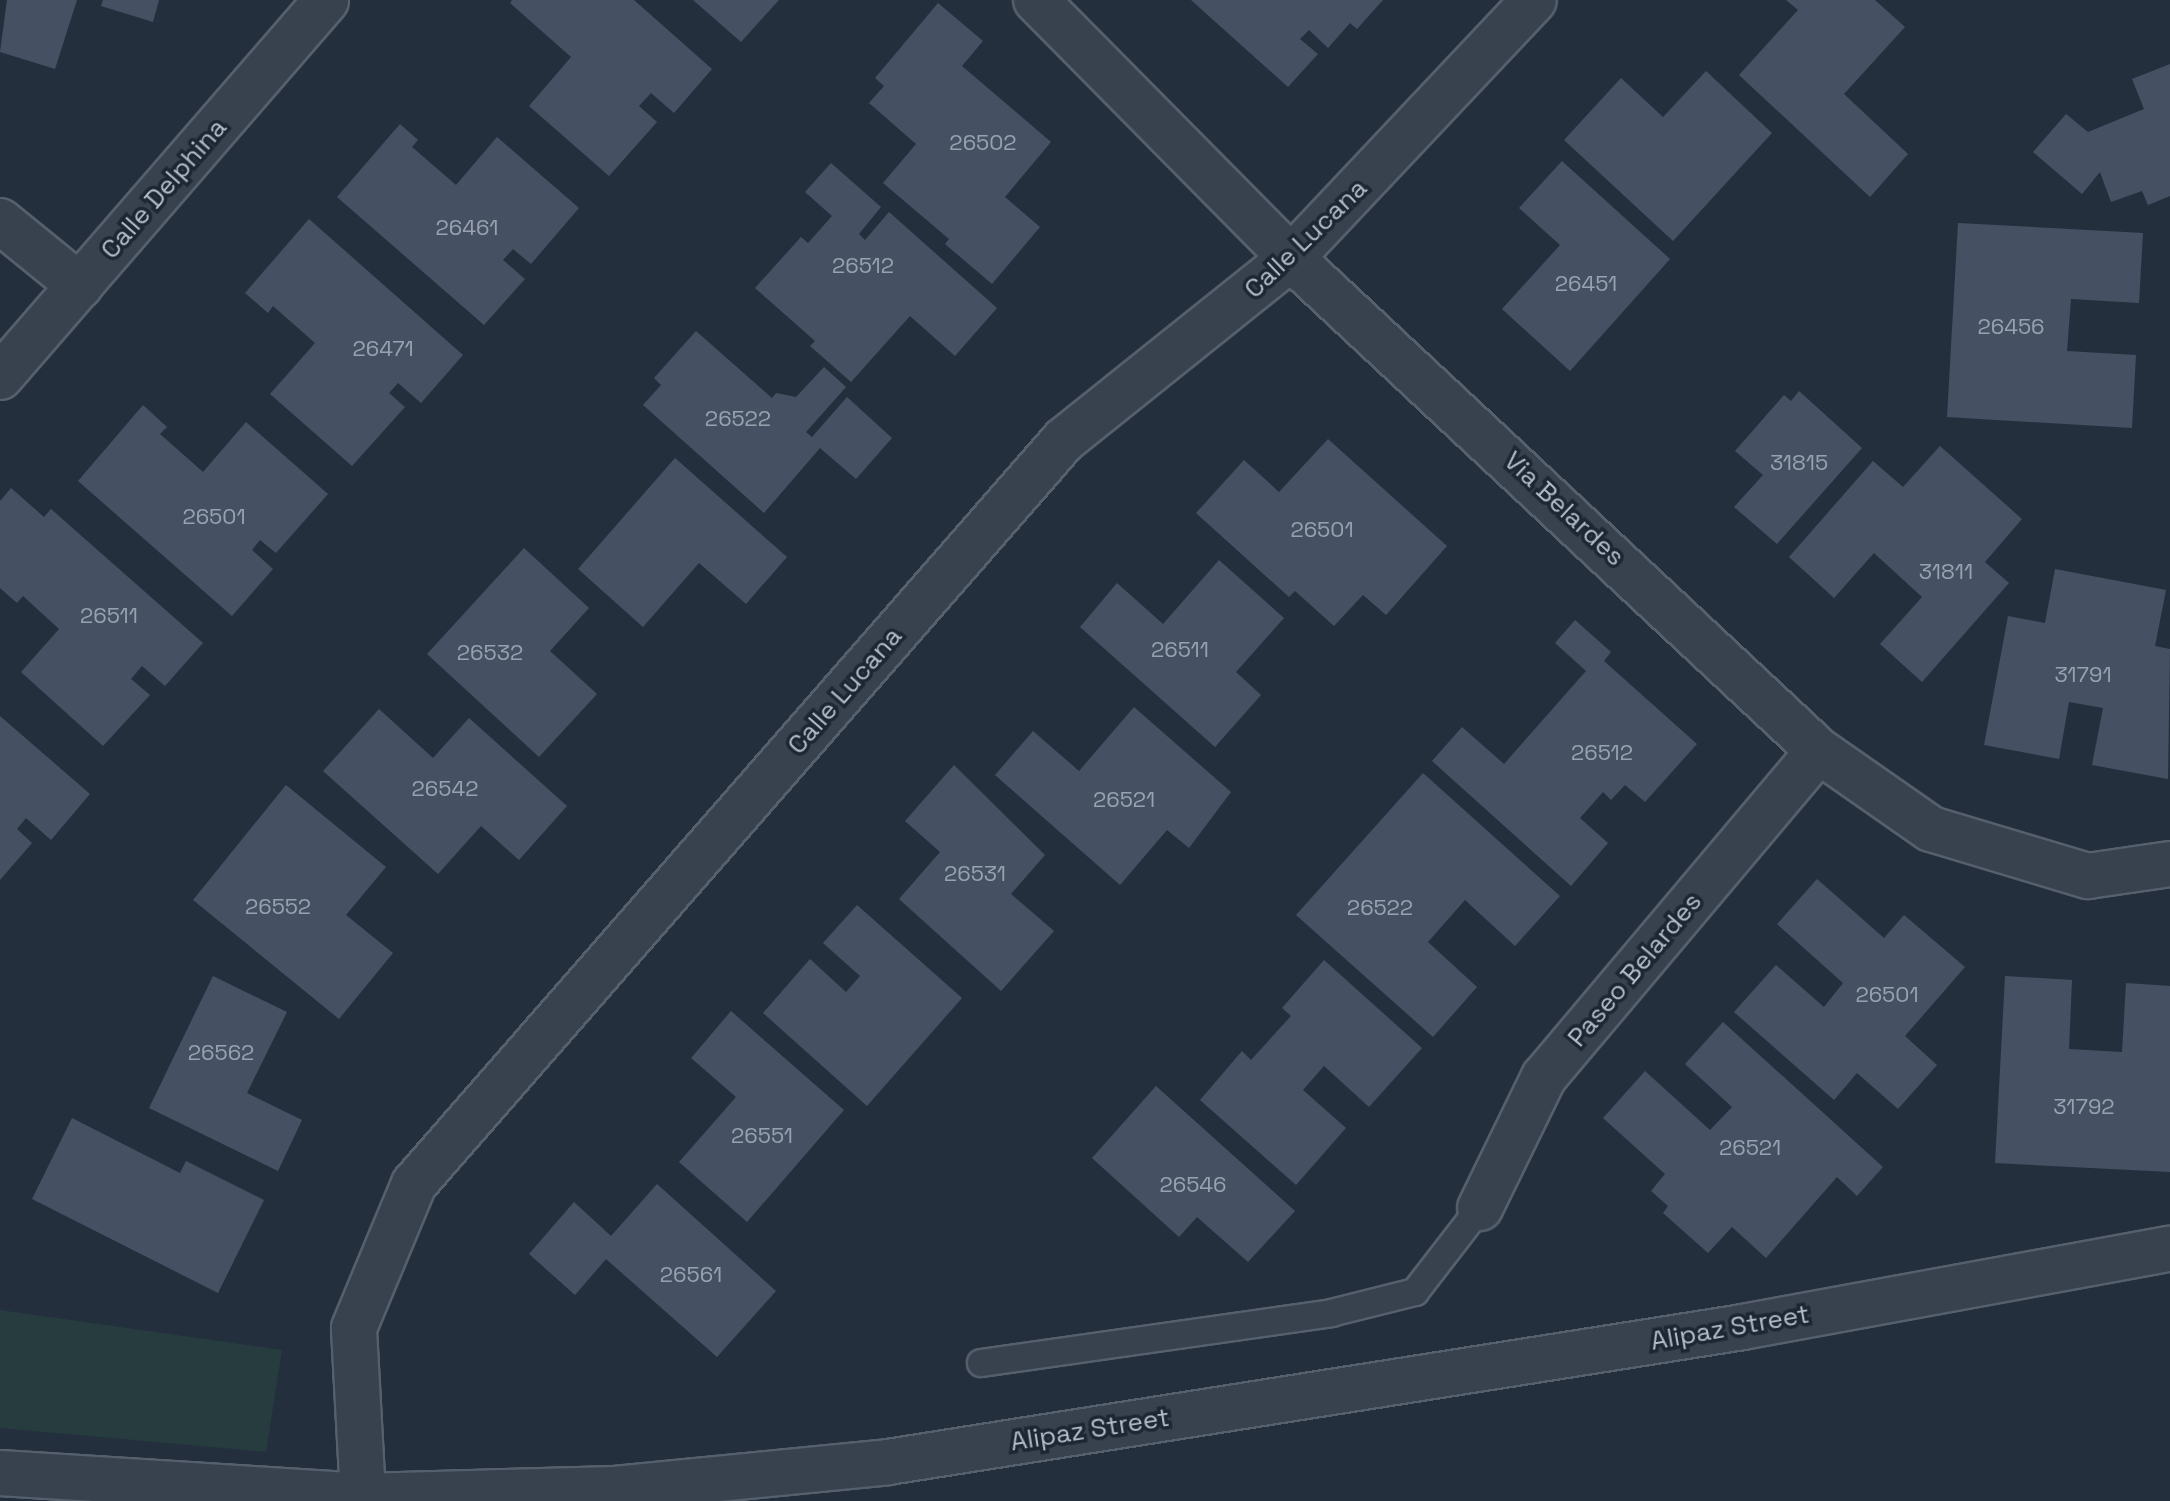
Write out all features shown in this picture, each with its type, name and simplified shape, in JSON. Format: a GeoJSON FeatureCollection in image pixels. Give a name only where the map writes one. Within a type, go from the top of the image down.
{"type":"FeatureCollection","features":[{"type":"Feature","properties":{"kind":"street","name":"Calle Delphina"},"geometry":{"type":"LineString","coordinates":[[0,377],[326,0]]}},
{"type":"Feature","properties":{"kind":"street","name":"Via Belardes"},"geometry":{"type":"LineString","coordinates":[[1036,0],[1291,258],[1819,751],[1931,829],[2088,876],[2170,864]]}},
{"type":"Feature","properties":{"kind":"street","name":"Calle Lucana"},"geometry":{"type":"LineString","coordinates":[[363,1496],[354,1328],[414,1184],[1064,440],[1291,258],[1534,0]]}},
{"type":"Feature","properties":{"kind":"street"},"geometry":{"type":"LineString","coordinates":[[0,221],[80,286]]}},
{"type":"Feature","properties":{"kind":"street","name":"Paseo Belardes"},"geometry":{"type":"LineString","coordinates":[[1480,1208],[1544,1077],[1819,751]]}},
{"type":"Feature","properties":{"kind":"street","name":"Alipaz Street"},"geometry":{"type":"LineString","coordinates":[[0,1473],[363,1496],[615,1489],[888,1462],[1743,1327],[2170,1249]]}},
{"type":"Feature","properties":{"kind":"lane"},"geometry":{"type":"LineString","coordinates":[[981,1363],[1331,1313],[1415,1292],[1480,1208]]}},
{"type":"Feature","properties":{"kind":"green space"},"geometry":{"type":"Polygon","coordinates":[[[0,1310],[282,1350],[266,1452],[0,1428],[0,1310]]]}},
{"type":"Feature","properties":{"kind":"building"},"geometry":{"type":"Polygon","coordinates":[[[7,0],[77,0],[55,69],[0,52],[7,0]]]}},
{"type":"Feature","properties":{"kind":"building"},"geometry":{"type":"Polygon","coordinates":[[[103,0],[159,0],[153,22],[101,6],[103,0]]]}},
{"type":"Feature","properties":{"kind":"building"},"geometry":{"type":"Polygon","coordinates":[[[512,0],[634,0],[712,69],[674,113],[651,93],[639,106],[657,122],[609,176],[529,106],[571,57],[510,3],[512,0]]]}},
{"type":"Feature","properties":{"kind":"building"},"geometry":{"type":"Polygon","coordinates":[[[693,0],[779,0],[741,42],[693,0]]]}},
{"type":"Feature","properties":{"kind":"building"},"geometry":{"type":"Polygon","coordinates":[[[1191,0],[1383,0],[1357,29],[1350,23],[1328,48],[1309,30],[1300,39],[1318,54],[1288,87],[1191,0]]]}},
{"type":"Feature","properties":{"kind":"building"},"geometry":{"type":"Polygon","coordinates":[[[1786,0],[1875,0],[1905,27],[1844,94],[1908,154],[1870,197],[1739,75],[1798,10],[1786,0]]]}},
{"type":"Feature","properties":{"kind":"building"},"geometry":{"type":"Polygon","coordinates":[[[938,3],[983,41],[962,66],[1051,142],[1005,197],[1040,227],[992,284],[945,244],[949,239],[883,183],[916,144],[869,103],[884,86],[875,78],[938,3]]]}},
{"type":"Feature","properties":{"kind":"building"},"geometry":{"type":"Polygon","coordinates":[[[2170,64],[2170,196],[2148,205],[2142,191],[2111,202],[2100,172],[2082,194],[2033,152],[2066,114],[2088,132],[2144,109],[2132,79],[2170,64]]]}},
{"type":"Feature","properties":{"kind":"building"},"geometry":{"type":"Polygon","coordinates":[[[1706,71],[1772,133],[1673,241],[1564,140],[1621,78],[1663,117],[1706,71]]]}},
{"type":"Feature","properties":{"kind":"building"},"geometry":{"type":"Polygon","coordinates":[[[400,124],[418,140],[412,147],[456,185],[497,137],[579,208],[531,264],[513,249],[503,260],[525,279],[484,325],[337,197],[400,124]]]}},
{"type":"Feature","properties":{"kind":"building"},"geometry":{"type":"Polygon","coordinates":[[[1562,161],[1670,259],[1570,371],[1502,309],[1560,245],[1519,208],[1562,161]]]}},
{"type":"Feature","properties":{"kind":"building"},"geometry":{"type":"Polygon","coordinates":[[[831,163],[881,207],[859,234],[865,240],[889,212],[997,308],[955,356],[910,316],[851,382],[810,346],[815,341],[755,288],[801,237],[808,243],[832,216],[805,192],[831,163]]]}},
{"type":"Feature","properties":{"kind":"building"},"geometry":{"type":"Polygon","coordinates":[[[309,219],[463,355],[421,403],[398,383],[389,393],[405,407],[352,466],[270,394],[315,343],[273,306],[268,313],[245,293],[309,219]]]}},
{"type":"Feature","properties":{"kind":"building"},"geometry":{"type":"Polygon","coordinates":[[[1958,223],[2143,233],[2139,303],[2071,299],[2067,351],[2136,355],[2132,428],[1947,417],[1958,223]]]}},
{"type":"Feature","properties":{"kind":"building"},"geometry":{"type":"Polygon","coordinates":[[[696,331],[772,398],[776,393],[796,397],[824,367],[846,387],[806,432],[812,437],[847,397],[892,438],[856,479],[820,448],[764,513],[643,405],[661,385],[654,378],[696,331]]]}},
{"type":"Feature","properties":{"kind":"building"},"geometry":{"type":"Polygon","coordinates":[[[1799,391],[1862,448],[1777,544],[1734,507],[1763,475],[1735,451],[1784,395],[1791,401],[1799,391]]]}},
{"type":"Feature","properties":{"kind":"building"},"geometry":{"type":"Polygon","coordinates":[[[143,405],[167,427],[160,434],[203,472],[246,422],[328,494],[276,553],[260,540],[252,550],[273,569],[232,616],[78,481],[143,405]]]}},
{"type":"Feature","properties":{"kind":"building"},"geometry":{"type":"Polygon","coordinates":[[[1328,439],[1447,546],[1386,615],[1363,595],[1334,626],[1295,591],[1289,597],[1196,513],[1244,460],[1279,492],[1328,439]]]}},
{"type":"Feature","properties":{"kind":"building"},"geometry":{"type":"Polygon","coordinates":[[[1940,446],[2022,519],[1985,562],[2009,583],[1922,682],[1880,644],[1922,597],[1874,553],[1834,598],[1789,557],[1873,461],[1903,487],[1940,446]]]}},
{"type":"Feature","properties":{"kind":"building"},"geometry":{"type":"Polygon","coordinates":[[[675,458],[787,557],[746,604],[699,563],[643,627],[578,569],[675,458]]]}},
{"type":"Feature","properties":{"kind":"building"},"geometry":{"type":"Polygon","coordinates":[[[11,488],[44,517],[51,509],[203,643],[165,686],[142,666],[131,679],[150,695],[103,746],[21,672],[59,629],[23,596],[17,603],[0,588],[0,501],[11,488]]]}},
{"type":"Feature","properties":{"kind":"building"},"geometry":{"type":"Polygon","coordinates":[[[524,548],[589,608],[550,651],[597,694],[539,757],[427,654],[524,548]]]}},
{"type":"Feature","properties":{"kind":"building"},"geometry":{"type":"Polygon","coordinates":[[[1219,560],[1284,618],[1236,672],[1261,695],[1215,747],[1080,627],[1117,583],[1163,624],[1219,560]]]}},
{"type":"Feature","properties":{"kind":"building"},"geometry":{"type":"Polygon","coordinates":[[[2055,569],[2166,590],[2155,646],[2170,649],[2168,779],[2092,765],[2103,708],[2069,702],[2059,759],[1984,745],[2008,616],[2045,623],[2055,569]]]}},
{"type":"Feature","properties":{"kind":"building"},"geometry":{"type":"Polygon","coordinates":[[[1575,620],[1611,652],[1604,661],[1697,744],[1645,802],[1625,785],[1611,800],[1603,792],[1580,818],[1608,843],[1571,886],[1432,761],[1462,727],[1504,764],[1586,671],[1555,643],[1575,620]]]}},
{"type":"Feature","properties":{"kind":"building"},"geometry":{"type":"Polygon","coordinates":[[[1134,707],[1231,792],[1189,848],[1167,830],[1120,885],[995,775],[1033,731],[1079,771],[1134,707]]]}},
{"type":"Feature","properties":{"kind":"building"},"geometry":{"type":"Polygon","coordinates":[[[379,709],[433,758],[469,718],[567,806],[519,860],[481,826],[438,874],[323,771],[379,709]]]}},
{"type":"Feature","properties":{"kind":"building"},"geometry":{"type":"Polygon","coordinates":[[[0,716],[90,794],[51,840],[26,818],[17,829],[32,843],[0,880],[0,716]]]}},
{"type":"Feature","properties":{"kind":"building"},"geometry":{"type":"Polygon","coordinates":[[[954,765],[1045,855],[1011,894],[1054,931],[1001,991],[899,899],[940,852],[905,821],[954,765]]]}},
{"type":"Feature","properties":{"kind":"building"},"geometry":{"type":"Polygon","coordinates":[[[1423,773],[1560,896],[1515,946],[1465,900],[1428,942],[1477,987],[1433,1037],[1296,915],[1423,773]]]}},
{"type":"Feature","properties":{"kind":"building"},"geometry":{"type":"Polygon","coordinates":[[[286,785],[386,867],[346,915],[393,953],[339,1019],[193,900],[286,785]]]}},
{"type":"Feature","properties":{"kind":"building"},"geometry":{"type":"Polygon","coordinates":[[[1817,879],[1884,938],[1904,915],[1965,967],[1905,1036],[1937,1065],[1898,1109],[1857,1073],[1834,1100],[1734,1012],[1776,965],[1824,1007],[1843,983],[1777,924],[1817,879]]]}},
{"type":"Feature","properties":{"kind":"building"},"geometry":{"type":"Polygon","coordinates":[[[857,905],[962,998],[867,1106],[763,1013],[810,959],[846,992],[860,976],[823,943],[857,905]]]}},
{"type":"Feature","properties":{"kind":"building"},"geometry":{"type":"Polygon","coordinates":[[[1324,960],[1422,1048],[1369,1107],[1324,1066],[1303,1090],[1346,1128],[1296,1185],[1200,1100],[1242,1051],[1251,1060],[1291,1016],[1282,1008],[1324,960]]]}},
{"type":"Feature","properties":{"kind":"building"},"geometry":{"type":"Polygon","coordinates":[[[213,976],[287,1012],[247,1093],[302,1120],[278,1171],[149,1108],[213,976]]]}},
{"type":"Feature","properties":{"kind":"building"},"geometry":{"type":"Polygon","coordinates":[[[2005,976],[2072,980],[2069,1049],[2122,1052],[2126,983],[2170,986],[2170,1172],[1995,1163],[2005,976]]]}},
{"type":"Feature","properties":{"kind":"building"},"geometry":{"type":"Polygon","coordinates":[[[731,1011],[844,1110],[747,1222],[679,1162],[736,1097],[691,1058],[731,1011]]]}},
{"type":"Feature","properties":{"kind":"building"},"geometry":{"type":"Polygon","coordinates":[[[1723,1022],[1883,1167],[1857,1196],[1837,1177],[1766,1258],[1732,1227],[1708,1253],[1663,1213],[1668,1206],[1651,1191],[1665,1174],[1603,1118],[1645,1071],[1710,1130],[1732,1107],[1685,1064],[1723,1022]]]}},
{"type":"Feature","properties":{"kind":"building"},"geometry":{"type":"Polygon","coordinates":[[[1156,1086],[1295,1211],[1248,1262],[1197,1217],[1179,1237],[1092,1158],[1156,1086]]]}},
{"type":"Feature","properties":{"kind":"building"},"geometry":{"type":"Polygon","coordinates":[[[72,1118],[180,1173],[186,1161],[264,1200],[218,1293],[32,1199],[72,1118]]]}},
{"type":"Feature","properties":{"kind":"building"},"geometry":{"type":"Polygon","coordinates":[[[657,1184],[776,1291],[717,1357],[606,1259],[575,1295],[529,1254],[574,1202],[611,1236],[657,1184]]]}}]}
